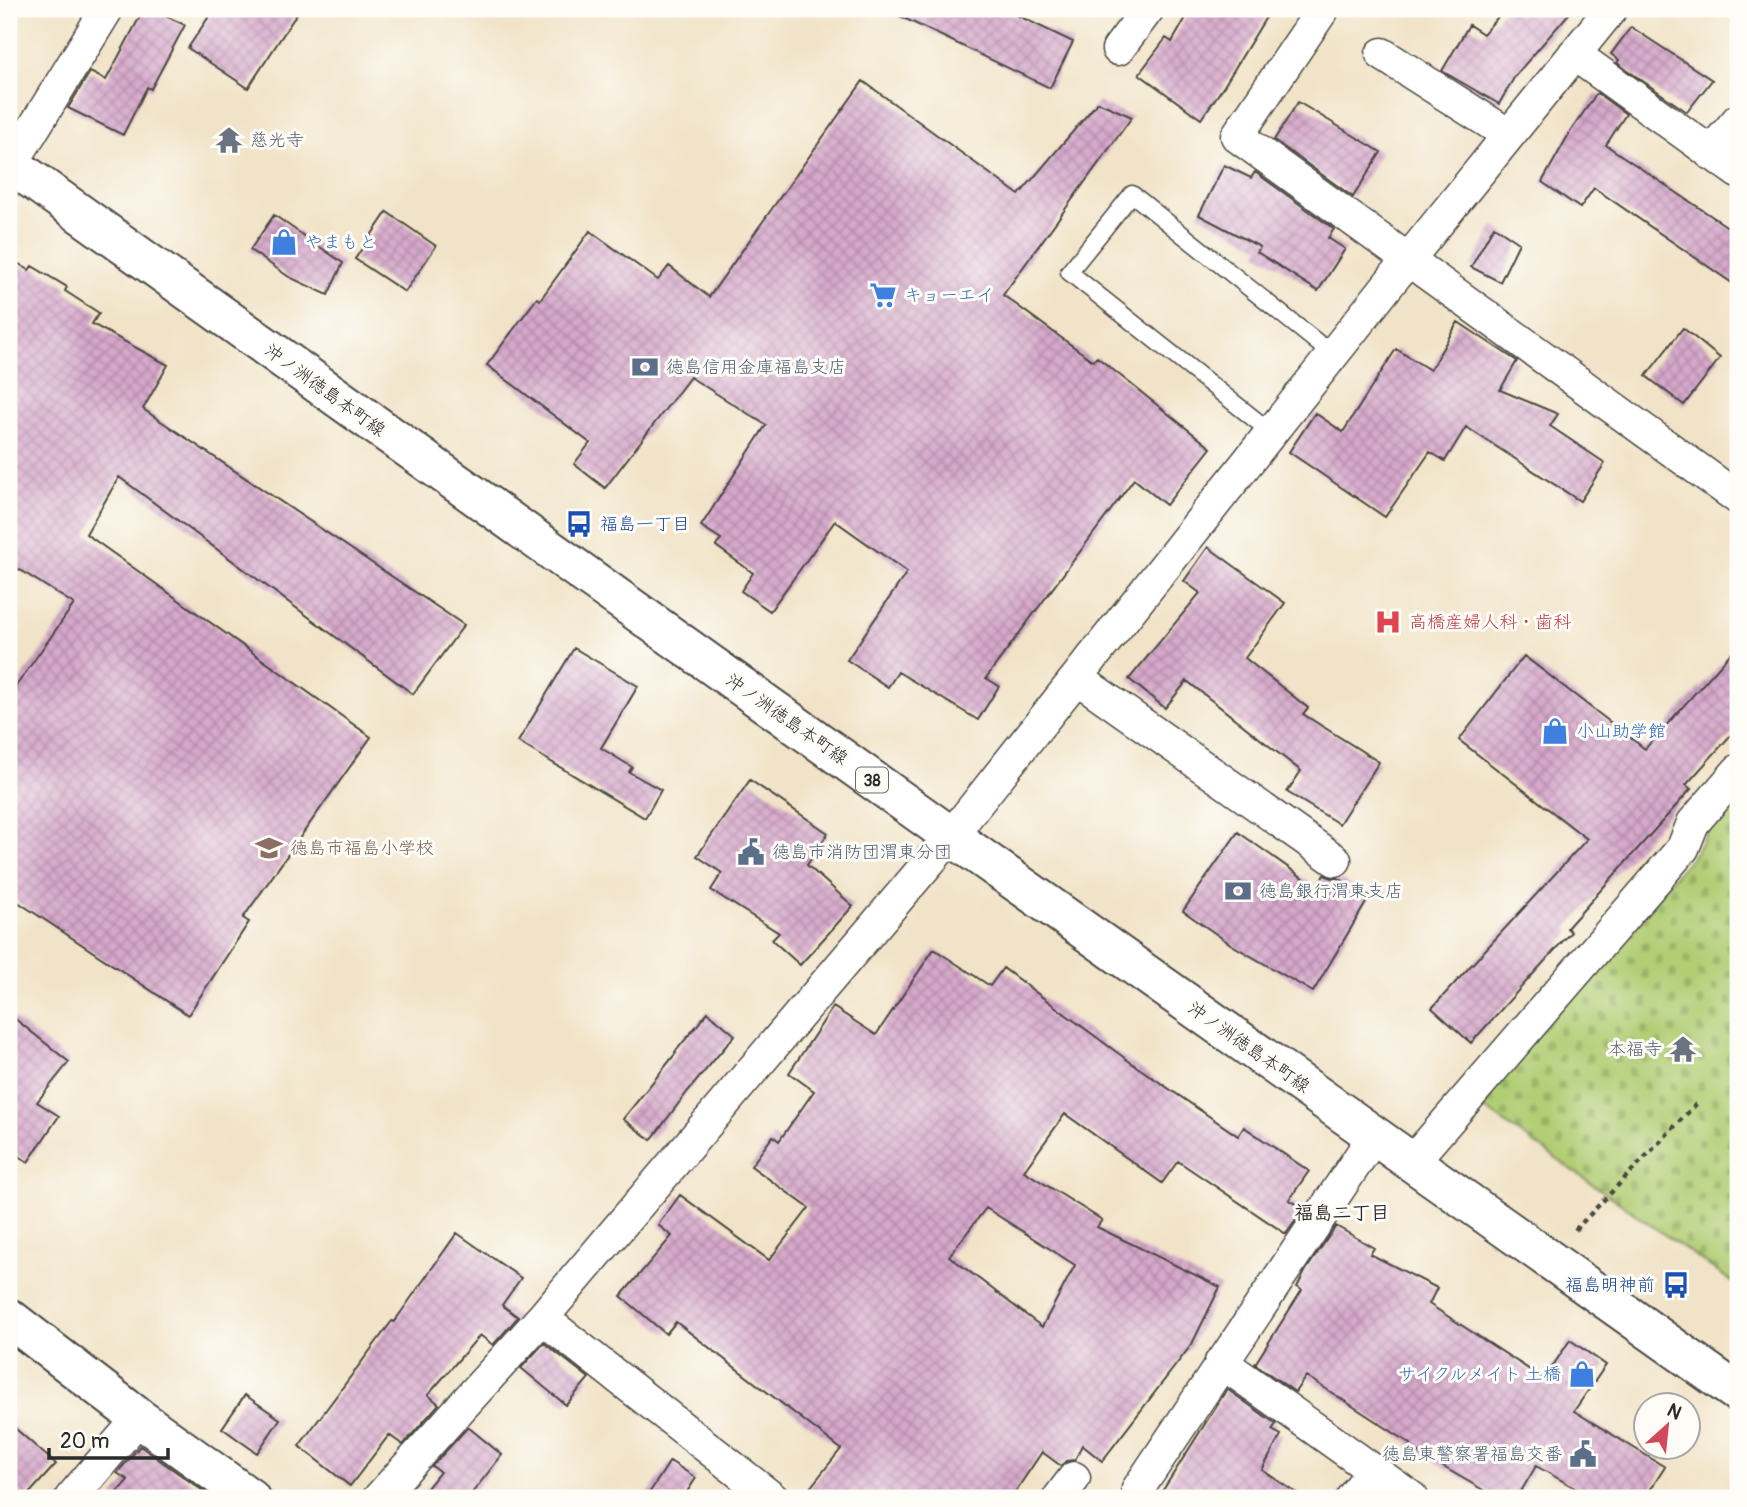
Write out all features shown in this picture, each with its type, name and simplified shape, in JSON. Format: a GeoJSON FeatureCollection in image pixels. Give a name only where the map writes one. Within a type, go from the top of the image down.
{"type":"FeatureCollection","features":[{"type":"Feature","properties":{"kind":"main road","name":"沖ノ洲徳島本町線"},"geometry":{"type":"LineString","coordinates":[[10,164],[951,836],[1738,1393]]}},
{"type":"Feature","properties":{"kind":"main road"},"geometry":{"type":"LineString","coordinates":[[9,1318],[139,1418],[250,1498]]}},
{"type":"Feature","properties":{"kind":"street"},"geometry":{"type":"LineString","coordinates":[[10,164],[107,9]]}},
{"type":"Feature","properties":{"kind":"street"},"geometry":{"type":"LineString","coordinates":[[1118,49],[1148,9]]}},
{"type":"Feature","properties":{"kind":"street"},"geometry":{"type":"LineString","coordinates":[[1323,9],[1237,136],[1738,498]]}},
{"type":"Feature","properties":{"kind":"street"},"geometry":{"type":"LineString","coordinates":[[380,1498],[542,1318],[951,836],[1407,261],[1611,9]]}},
{"type":"Feature","properties":{"kind":"street"},"geometry":{"type":"LineString","coordinates":[[1382,54],[1509,135]]}},
{"type":"Feature","properties":{"kind":"street"},"geometry":{"type":"LineString","coordinates":[[1574,54],[1738,172]]}},
{"type":"Feature","properties":{"kind":"street"},"geometry":{"type":"LineString","coordinates":[[1710,152],[1738,120]]}},
{"type":"Feature","properties":{"kind":"street"},"geometry":{"type":"LineString","coordinates":[[1077,678],[1335,860]]}},
{"type":"Feature","properties":{"kind":"street"},"geometry":{"type":"LineString","coordinates":[[1412,1162],[1683,848],[1693,823],[1738,771]]}},
{"type":"Feature","properties":{"kind":"street"},"geometry":{"type":"LineString","coordinates":[[1138,1489],[1374,1136]]}},
{"type":"Feature","properties":{"kind":"street"},"geometry":{"type":"LineString","coordinates":[[542,1318],[772,1498]]}},
{"type":"Feature","properties":{"kind":"street"},"geometry":{"type":"LineString","coordinates":[[1221,1362],[1412,1498]]}},
{"type":"Feature","properties":{"kind":"street"},"geometry":{"type":"LineString","coordinates":[[71,1498],[139,1418]]}},
{"type":"Feature","properties":{"kind":"street"},"geometry":{"type":"LineString","coordinates":[[1352,1498],[1373,1471]]}},
{"type":"Feature","properties":{"kind":"lane"},"geometry":{"type":"LineString","coordinates":[[1272,433],[1069,272],[1132,194],[1333,355]]}},
{"type":"Feature","properties":{"kind":"path"},"geometry":{"type":"LineString","coordinates":[[1548,1258],[1699,1101]]}},
{"type":"Feature","properties":{"kind":"green space"},"geometry":{"type":"Polygon","coordinates":[[[1738,790],[1738,1286],[1478,1104],[1697,850],[1715,817],[1738,790]]]}},
{"type":"Feature","properties":{"kind":"building"},"geometry":{"type":"Polygon","coordinates":[[[144,9],[151,9],[185,25],[151,89],[147,87],[123,135],[68,108],[90,72],[106,80],[144,9]]]}},
{"type":"Feature","properties":{"kind":"building"},"geometry":{"type":"Polygon","coordinates":[[[214,9],[300,9],[248,88],[188,48],[214,9]]]}},
{"type":"Feature","properties":{"kind":"building"},"geometry":{"type":"Polygon","coordinates":[[[885,9],[1004,9],[1073,42],[1050,88],[885,9]]]}},
{"type":"Feature","properties":{"kind":"building"},"geometry":{"type":"Polygon","coordinates":[[[1191,9],[1271,9],[1201,119],[1139,74],[1166,38],[1172,42],[1191,9]]]}},
{"type":"Feature","properties":{"kind":"building"},"geometry":{"type":"Polygon","coordinates":[[[1505,9],[1573,9],[1515,76],[1499,104],[1442,71],[1469,25],[1483,34],[1505,9]]]}},
{"type":"Feature","properties":{"kind":"building"},"geometry":{"type":"Polygon","coordinates":[[[1631,27],[1712,80],[1687,112],[1617,63],[1619,60],[1611,54],[1631,27]]]}},
{"type":"Feature","properties":{"kind":"building"},"geometry":{"type":"Polygon","coordinates":[[[863,81],[1019,195],[1098,102],[1132,117],[1003,295],[1093,361],[1097,357],[1211,448],[1166,505],[1134,479],[986,678],[999,686],[978,720],[898,672],[888,687],[847,660],[907,572],[835,521],[770,611],[741,591],[753,573],[716,546],[721,539],[701,526],[766,425],[690,377],[605,488],[574,464],[590,443],[487,365],[537,298],[540,300],[590,231],[658,280],[669,266],[709,297],[863,81]]]}},
{"type":"Feature","properties":{"kind":"building"},"geometry":{"type":"Polygon","coordinates":[[[1597,93],[1626,114],[1606,145],[1738,234],[1738,287],[1594,188],[1580,208],[1542,182],[1570,132],[1597,93]]]}},
{"type":"Feature","properties":{"kind":"building"},"geometry":{"type":"Polygon","coordinates":[[[1298,102],[1381,152],[1353,197],[1274,140],[1298,102]]]}},
{"type":"Feature","properties":{"kind":"building"},"geometry":{"type":"Polygon","coordinates":[[[1224,165],[1251,178],[1255,172],[1334,229],[1328,238],[1345,249],[1318,291],[1257,252],[1260,247],[1199,215],[1224,165]]]}},
{"type":"Feature","properties":{"kind":"building"},"geometry":{"type":"Polygon","coordinates":[[[387,212],[436,246],[405,292],[355,259],[387,212]]]}},
{"type":"Feature","properties":{"kind":"building"},"geometry":{"type":"Polygon","coordinates":[[[274,215],[343,263],[328,295],[289,277],[250,250],[274,215]]]}},
{"type":"Feature","properties":{"kind":"building"},"geometry":{"type":"Polygon","coordinates":[[[1494,226],[1519,243],[1500,282],[1471,267],[1494,226]]]}},
{"type":"Feature","properties":{"kind":"building"},"geometry":{"type":"Polygon","coordinates":[[[9,258],[29,270],[32,266],[67,287],[65,291],[99,313],[92,324],[168,365],[143,409],[464,625],[413,694],[119,477],[86,534],[371,737],[243,918],[249,922],[188,1015],[9,896],[9,696],[74,604],[9,563],[9,258]]]}},
{"type":"Feature","properties":{"kind":"building"},"geometry":{"type":"Polygon","coordinates":[[[1458,322],[1517,361],[1500,390],[1558,414],[1550,426],[1605,463],[1580,501],[1466,427],[1445,461],[1430,452],[1385,517],[1289,452],[1315,413],[1343,432],[1396,349],[1430,370],[1458,322]]]}},
{"type":"Feature","properties":{"kind":"building"},"geometry":{"type":"Polygon","coordinates":[[[1683,328],[1720,358],[1684,405],[1646,376],[1683,328]]]}},
{"type":"Feature","properties":{"kind":"building"},"geometry":{"type":"Polygon","coordinates":[[[1208,547],[1285,603],[1245,658],[1308,708],[1303,714],[1379,762],[1339,824],[1287,792],[1301,771],[1187,681],[1165,708],[1129,679],[1200,593],[1184,581],[1208,547]]]}},
{"type":"Feature","properties":{"kind":"building"},"geometry":{"type":"Polygon","coordinates":[[[1738,645],[1738,727],[1686,785],[1691,789],[1567,928],[1571,932],[1471,1043],[1432,1008],[1587,839],[1459,740],[1524,656],[1645,749],[1738,645]]]}},
{"type":"Feature","properties":{"kind":"building"},"geometry":{"type":"Polygon","coordinates":[[[574,648],[638,686],[601,748],[632,767],[629,772],[661,790],[645,818],[518,742],[574,648]]]}},
{"type":"Feature","properties":{"kind":"building"},"geometry":{"type":"Polygon","coordinates":[[[750,780],[828,833],[807,865],[853,906],[800,965],[772,940],[779,933],[711,890],[722,873],[697,856],[750,780]]]}},
{"type":"Feature","properties":{"kind":"building"},"geometry":{"type":"Polygon","coordinates":[[[1238,832],[1316,887],[1324,875],[1338,878],[1370,896],[1313,992],[1232,945],[1183,911],[1238,832]]]}},
{"type":"Feature","properties":{"kind":"building"},"geometry":{"type":"Polygon","coordinates":[[[934,949],[990,986],[1003,968],[1130,1062],[1238,1136],[1244,1127],[1309,1171],[1289,1200],[1304,1208],[1286,1234],[1178,1161],[1162,1183],[1065,1114],[1024,1171],[1102,1220],[1097,1227],[1220,1287],[1192,1344],[1102,1461],[1082,1445],[1075,1460],[1066,1461],[1061,1466],[1042,1452],[1011,1498],[802,1498],[841,1449],[676,1322],[666,1334],[621,1296],[672,1236],[658,1225],[680,1195],[769,1260],[809,1208],[751,1166],[773,1136],[779,1141],[814,1091],[789,1073],[833,1007],[876,1035],[934,949]],[[986,1208],[949,1256],[1042,1327],[1075,1265],[986,1208]]]}},
{"type":"Feature","properties":{"kind":"building"},"geometry":{"type":"Polygon","coordinates":[[[708,1012],[735,1035],[651,1140],[623,1119],[708,1012]]]}},
{"type":"Feature","properties":{"kind":"building"},"geometry":{"type":"Polygon","coordinates":[[[9,1014],[69,1062],[37,1102],[59,1116],[28,1162],[9,1149],[9,1014]]]}},
{"type":"Feature","properties":{"kind":"building"},"geometry":{"type":"Polygon","coordinates":[[[1336,1226],[1374,1248],[1370,1254],[1437,1288],[1429,1304],[1544,1379],[1570,1340],[1606,1365],[1574,1411],[1632,1447],[1632,1462],[1657,1462],[1665,1467],[1645,1498],[1593,1498],[1536,1466],[1517,1498],[1497,1498],[1409,1447],[1411,1444],[1306,1376],[1295,1392],[1255,1364],[1302,1290],[1297,1287],[1336,1226]]]}},
{"type":"Feature","properties":{"kind":"building"},"geometry":{"type":"Polygon","coordinates":[[[457,1233],[521,1278],[502,1305],[518,1317],[493,1345],[480,1335],[428,1395],[439,1404],[403,1445],[389,1435],[350,1486],[299,1446],[392,1321],[394,1322],[457,1233]]]}},
{"type":"Feature","properties":{"kind":"building"},"geometry":{"type":"Polygon","coordinates":[[[544,1343],[589,1378],[566,1405],[521,1368],[544,1343]]]}},
{"type":"Feature","properties":{"kind":"building"},"geometry":{"type":"Polygon","coordinates":[[[1227,1389],[1276,1424],[1272,1430],[1281,1435],[1262,1470],[1304,1498],[1158,1498],[1227,1389]]]}},
{"type":"Feature","properties":{"kind":"building"},"geometry":{"type":"Polygon","coordinates":[[[245,1395],[280,1419],[257,1453],[222,1428],[245,1395]]]}},
{"type":"Feature","properties":{"kind":"building"},"geometry":{"type":"Polygon","coordinates":[[[9,1423],[56,1464],[26,1497],[9,1482],[9,1423]]]}},
{"type":"Feature","properties":{"kind":"building"},"geometry":{"type":"Polygon","coordinates":[[[468,1427],[502,1455],[468,1498],[419,1498],[440,1472],[432,1466],[468,1427]]]}},
{"type":"Feature","properties":{"kind":"building"},"geometry":{"type":"Polygon","coordinates":[[[140,1446],[213,1498],[112,1498],[128,1480],[117,1473],[140,1446]]]}},
{"type":"Feature","properties":{"kind":"building"},"geometry":{"type":"Polygon","coordinates":[[[670,1461],[696,1478],[683,1498],[646,1498],[670,1461]]]}},
{"type":"Feature","properties":{"kind":"place","name":"慈光寺"},"geometry":{"type":"Point","coordinates":[229,140]}},
{"type":"Feature","properties":{"kind":"place","name":"やまもと"},"geometry":{"type":"Point","coordinates":[284,242]}},
{"type":"Feature","properties":{"kind":"place","name":"キョーエイ"},"geometry":{"type":"Point","coordinates":[883,295]}},
{"type":"Feature","properties":{"kind":"place","name":"徳島信用金庫福島支店"},"geometry":{"type":"Point","coordinates":[645,367]}},
{"type":"Feature","properties":{"kind":"place","name":"福島一丁目"},"geometry":{"type":"Point","coordinates":[579,524]}},
{"type":"Feature","properties":{"kind":"place","name":"高橋産婦人科・歯科"},"geometry":{"type":"Point","coordinates":[1388,622]}},
{"type":"Feature","properties":{"kind":"place","name":"小山助学館"},"geometry":{"type":"Point","coordinates":[1555,731]}},
{"type":"Feature","properties":{"kind":"place","name":"徳島市福島小学校"},"geometry":{"type":"Point","coordinates":[269,848]}},
{"type":"Feature","properties":{"kind":"place","name":"徳島市消防団渭東分団"},"geometry":{"type":"Point","coordinates":[751,852]}},
{"type":"Feature","properties":{"kind":"place","name":"徳島銀行渭東支店"},"geometry":{"type":"Point","coordinates":[1238,891]}},
{"type":"Feature","properties":{"kind":"place","name":"本福寺"},"geometry":{"type":"Point","coordinates":[1683,1049]}},
{"type":"Feature","properties":{"kind":"place","name":"福島明神前"},"geometry":{"type":"Point","coordinates":[1676,1285]}},
{"type":"Feature","properties":{"kind":"place","name":"サイクルメイト 土橋"},"geometry":{"type":"Point","coordinates":[1582,1374]}},
{"type":"Feature","properties":{"kind":"place","name":"徳島東警察署福島交番"},"geometry":{"type":"Point","coordinates":[1583,1454]}},
{"type":"Feature","properties":{"kind":"district","name":"福島二丁目"},"geometry":{"type":"Point","coordinates":[1342,1212]}}]}
